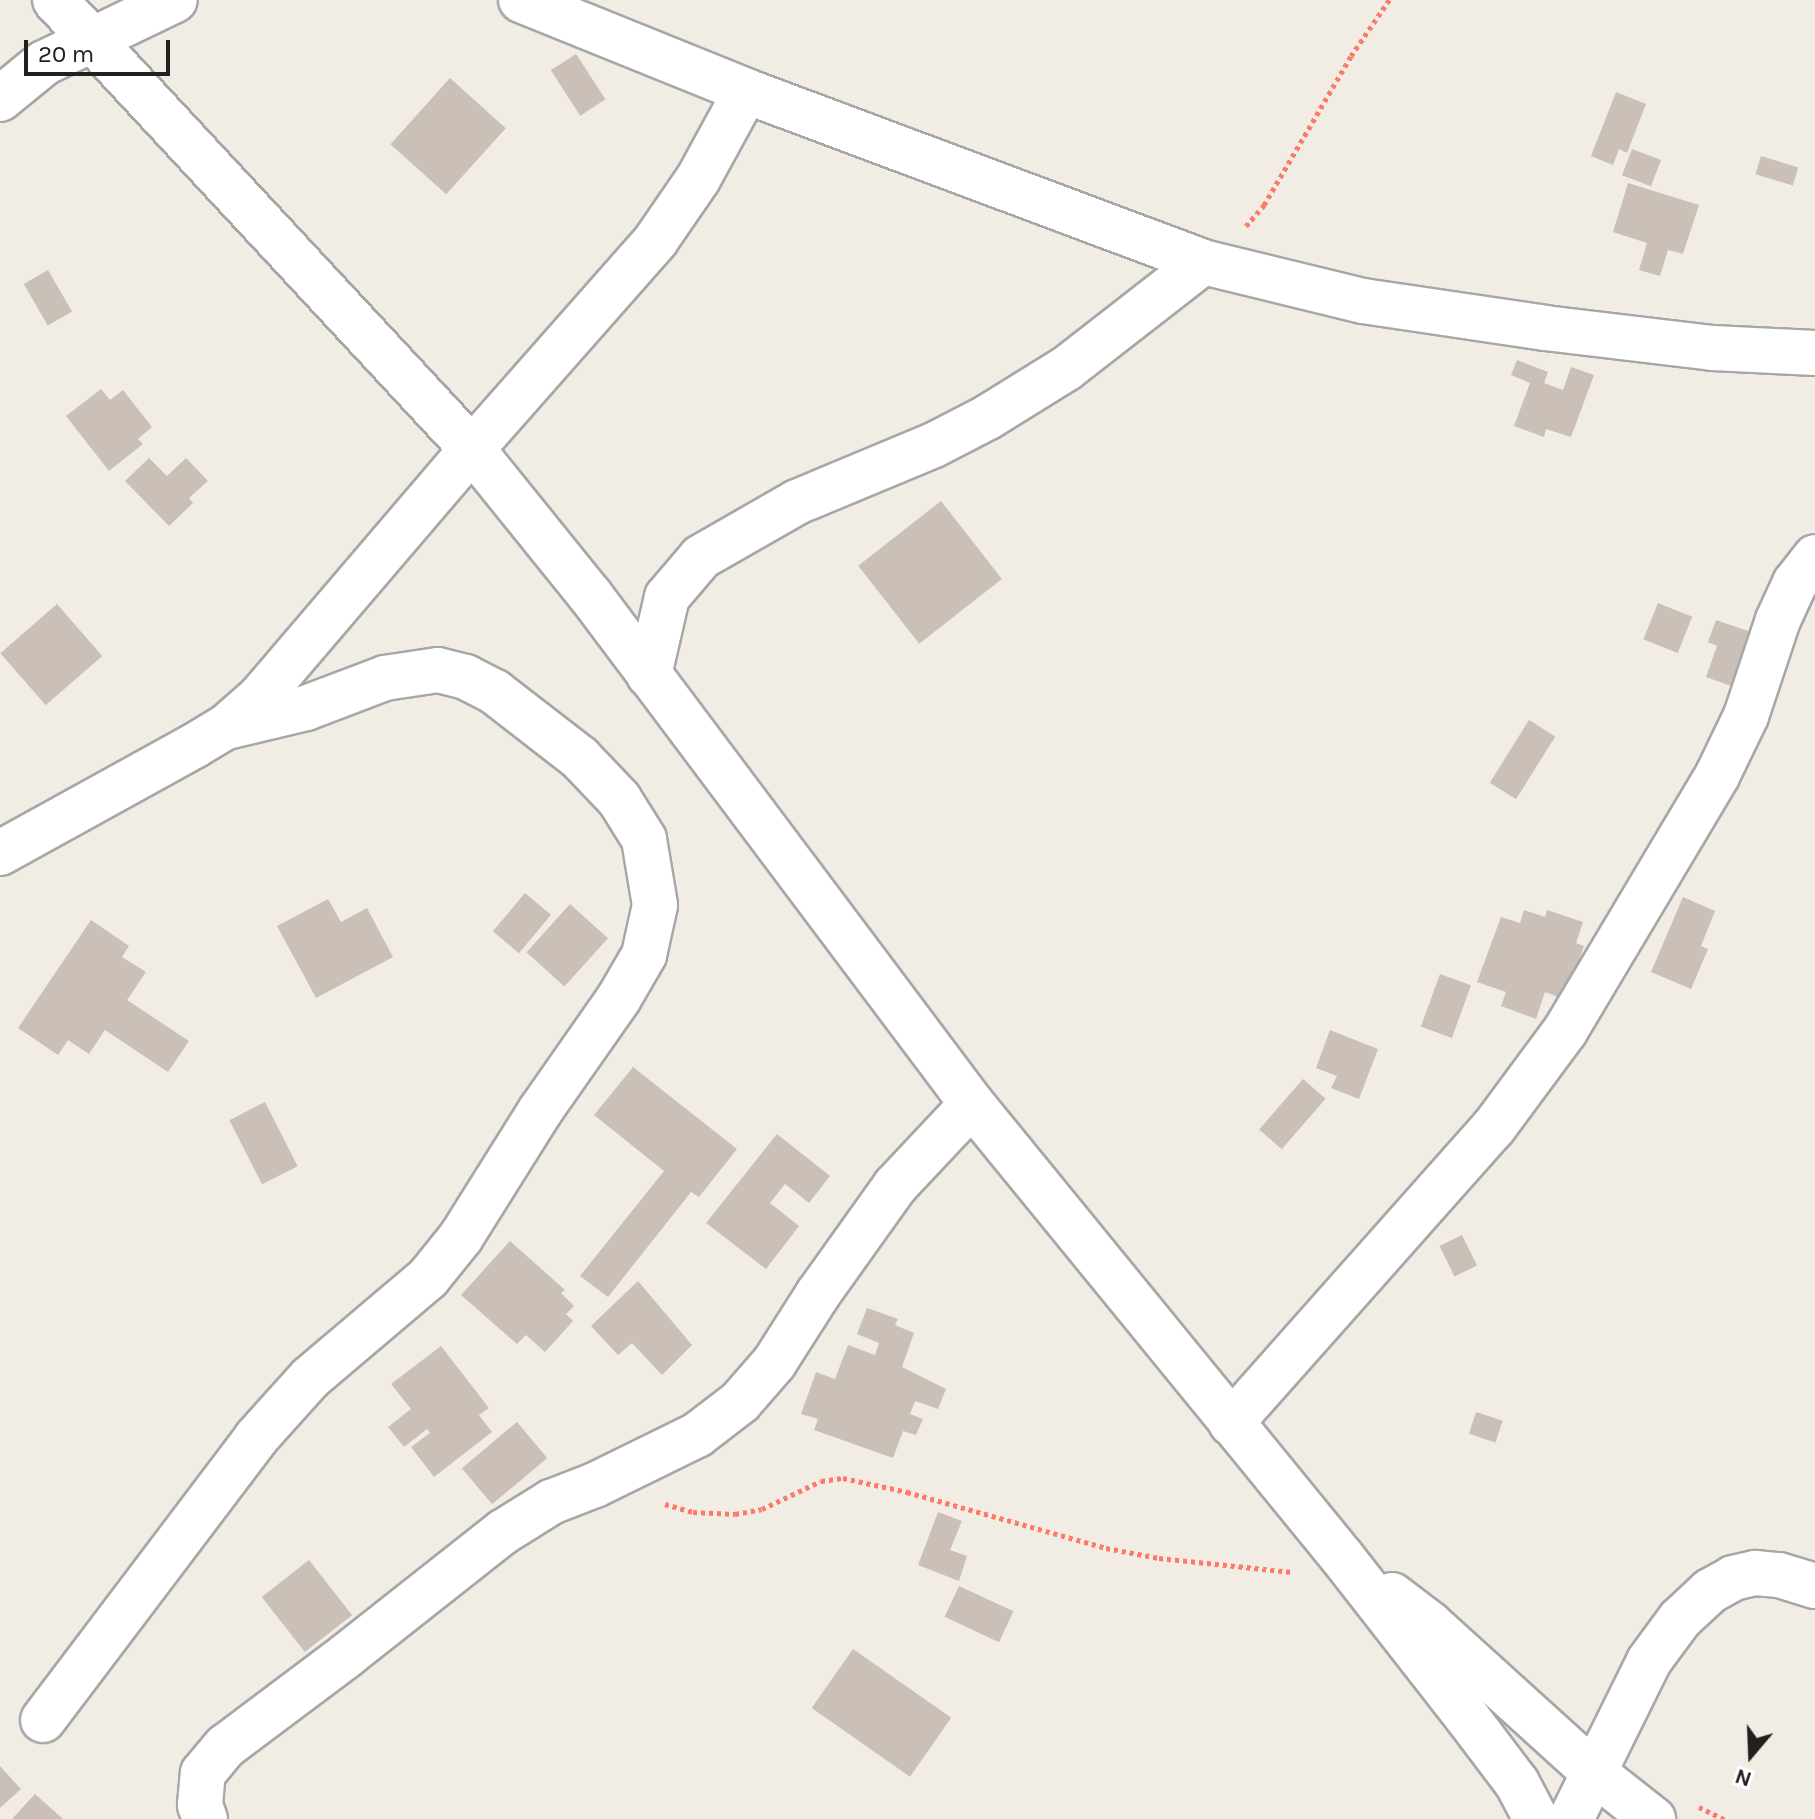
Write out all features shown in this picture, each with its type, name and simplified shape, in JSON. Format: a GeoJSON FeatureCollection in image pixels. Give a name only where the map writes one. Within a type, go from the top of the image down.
{"type":"FeatureCollection","features":[{"type":"Feature","properties":{"kind":"street"},"geometry":{"type":"LineString","coordinates":[[55,0],[472,449],[590,595],[972,1104],[1349,1567],[1517,1783],[1536,1819]]}},
{"type":"Feature","properties":{"kind":"street"},"geometry":{"type":"LineString","coordinates":[[0,99],[44,63],[175,0]]}},
{"type":"Feature","properties":{"kind":"street"},"geometry":{"type":"LineString","coordinates":[[521,0],[746,91],[1131,239],[1203,262],[1363,301],[1530,326],[1713,348],[1815,353]]}},
{"type":"Feature","properties":{"kind":"street"},"geometry":{"type":"LineString","coordinates":[[0,853],[226,727],[260,697],[656,240],[698,179],[746,91]]}},
{"type":"Feature","properties":{"kind":"street"},"geometry":{"type":"LineString","coordinates":[[649,675],[667,597],[701,557],[797,502],[934,445],[988,417],[1067,368],[1203,262]]}},
{"type":"Feature","properties":{"kind":"street"},"geometry":{"type":"LineString","coordinates":[[1231,1423],[1485,1138],[1565,1031],[1717,776],[1746,716],[1784,607],[1795,583],[1815,557]]}},
{"type":"Feature","properties":{"kind":"street"},"geometry":{"type":"LineString","coordinates":[[43,1720],[256,1438],[310,1378],[428,1278],[461,1237],[540,1111],[632,976],[644,955],[655,905],[644,839],[619,799],[580,758],[495,692],[466,677],[438,670],[385,678],[306,708],[226,727]]}},
{"type":"Feature","properties":{"kind":"street"},"geometry":{"type":"LineString","coordinates":[[205,1819],[200,1805],[203,1773],[226,1746],[503,1532],[551,1502],[595,1485],[697,1435],[740,1402],[774,1363],[818,1294],[895,1186],[972,1104]]}},
{"type":"Feature","properties":{"kind":"street"},"geometry":{"type":"LineString","coordinates":[[1349,1567],[1430,1624],[1592,1771],[1653,1819]]}},
{"type":"Feature","properties":{"kind":"street"},"geometry":{"type":"LineString","coordinates":[[1571,1819],[1592,1771],[1649,1661],[1680,1619],[1710,1591],[1733,1578],[1755,1573],[1779,1575],[1815,1586]]}},
{"type":"Feature","properties":{"kind":"path"},"geometry":{"type":"LineString","coordinates":[[1203,262],[1237,238],[1264,205],[1351,56],[1389,0]]}},
{"type":"Feature","properties":{"kind":"path"},"geometry":{"type":"LineString","coordinates":[[595,1485],[693,1512],[735,1514],[762,1509],[821,1481],[843,1478],[907,1492],[1106,1548],[1191,1562],[1349,1567]]}},
{"type":"Feature","properties":{"kind":"building"},"geometry":{"type":"Polygon","coordinates":[[[576,54],[605,99],[580,116],[551,70],[576,54]]]}},
{"type":"Feature","properties":{"kind":"building"},"geometry":{"type":"Polygon","coordinates":[[[450,78],[506,128],[446,194],[390,144],[450,78]]]}},
{"type":"Feature","properties":{"kind":"building"},"geometry":{"type":"Polygon","coordinates":[[[1616,92],[1646,104],[1627,153],[1619,149],[1613,165],[1591,156],[1616,92]]]}},
{"type":"Feature","properties":{"kind":"building"},"geometry":{"type":"Polygon","coordinates":[[[1632,149],[1661,160],[1651,186],[1622,175],[1632,149]]]}},
{"type":"Feature","properties":{"kind":"building"},"geometry":{"type":"Polygon","coordinates":[[[1761,156],[1798,167],[1793,186],[1755,174],[1761,156]]]}},
{"type":"Feature","properties":{"kind":"building"},"geometry":{"type":"Polygon","coordinates":[[[1628,183],[1699,205],[1683,254],[1668,250],[1660,276],[1639,270],[1647,243],[1613,232],[1628,183]]]}},
{"type":"Feature","properties":{"kind":"building"},"geometry":{"type":"Polygon","coordinates":[[[48,270],[72,312],[48,326],[24,284],[48,270]]]}},
{"type":"Feature","properties":{"kind":"building"},"geometry":{"type":"Polygon","coordinates":[[[1517,360],[1548,372],[1544,383],[1563,390],[1571,367],[1594,375],[1571,437],[1546,429],[1544,437],[1514,426],[1530,383],[1511,375],[1517,360]]]}},
{"type":"Feature","properties":{"kind":"building"},"geometry":{"type":"Polygon","coordinates":[[[101,389],[110,400],[123,390],[152,427],[138,439],[143,444],[109,471],[66,416],[101,389]]]}},
{"type":"Feature","properties":{"kind":"building"},"geometry":{"type":"Polygon","coordinates":[[[149,458],[167,476],[186,458],[208,481],[189,498],[193,503],[169,526],[125,481],[149,458]]]}},
{"type":"Feature","properties":{"kind":"building"},"geometry":{"type":"Polygon","coordinates":[[[941,501],[1002,579],[919,644],[858,566],[941,501]]]}},
{"type":"Feature","properties":{"kind":"building"},"geometry":{"type":"Polygon","coordinates":[[[1658,603],[1692,617],[1678,653],[1643,639],[1658,603]]]}},
{"type":"Feature","properties":{"kind":"building"},"geometry":{"type":"Polygon","coordinates":[[[57,604],[102,656],[46,705],[0,653],[57,604]]]}},
{"type":"Feature","properties":{"kind":"building"},"geometry":{"type":"Polygon","coordinates":[[[1716,620],[1751,632],[1731,686],[1706,677],[1717,646],[1708,642],[1716,620]]]}},
{"type":"Feature","properties":{"kind":"building"},"geometry":{"type":"Polygon","coordinates":[[[1529,720],[1555,736],[1516,799],[1490,783],[1529,720]]]}},
{"type":"Feature","properties":{"kind":"building"},"geometry":{"type":"Polygon","coordinates":[[[525,893],[551,915],[519,953],[493,931],[525,893]]]}},
{"type":"Feature","properties":{"kind":"building"},"geometry":{"type":"Polygon","coordinates":[[[1683,897],[1715,911],[1701,946],[1708,949],[1691,989],[1651,972],[1683,897]]]}},
{"type":"Feature","properties":{"kind":"building"},"geometry":{"type":"Polygon","coordinates":[[[328,899],[341,922],[367,908],[393,957],[316,998],[277,926],[328,899]]]}},
{"type":"Feature","properties":{"kind":"building"},"geometry":{"type":"Polygon","coordinates":[[[570,904],[608,938],[564,986],[527,952],[570,904]]]}},
{"type":"Feature","properties":{"kind":"building"},"geometry":{"type":"Polygon","coordinates":[[[1524,910],[1545,917],[1547,910],[1583,922],[1576,943],[1584,946],[1576,969],[1586,973],[1576,1004],[1545,992],[1536,1019],[1501,1006],[1506,992],[1477,982],[1501,917],[1520,923],[1524,910]]]}},
{"type":"Feature","properties":{"kind":"building"},"geometry":{"type":"Polygon","coordinates":[[[91,920],[129,946],[122,957],[146,972],[127,1000],[189,1041],[168,1072],[105,1030],[89,1054],[68,1040],[58,1055],[18,1028],[91,920]]]}},
{"type":"Feature","properties":{"kind":"building"},"geometry":{"type":"Polygon","coordinates":[[[1440,974],[1471,985],[1452,1038],[1421,1027],[1440,974]]]}},
{"type":"Feature","properties":{"kind":"building"},"geometry":{"type":"Polygon","coordinates":[[[1330,1030],[1378,1049],[1359,1099],[1331,1088],[1337,1076],[1316,1068],[1330,1030]]]}},
{"type":"Feature","properties":{"kind":"building"},"geometry":{"type":"Polygon","coordinates":[[[633,1067],[737,1149],[699,1197],[691,1192],[608,1297],[580,1276],[664,1171],[594,1115],[633,1067]]]}},
{"type":"Feature","properties":{"kind":"building"},"geometry":{"type":"Polygon","coordinates":[[[1303,1079],[1326,1099],[1282,1149],[1259,1130],[1303,1079]]]}},
{"type":"Feature","properties":{"kind":"building"},"geometry":{"type":"Polygon","coordinates":[[[265,1102],[298,1166],[262,1184],[229,1120],[265,1102]]]}},
{"type":"Feature","properties":{"kind":"building"},"geometry":{"type":"Polygon","coordinates":[[[777,1134],[830,1176],[809,1203],[785,1184],[770,1203],[799,1226],[766,1269],[706,1223],[777,1134]]]}},
{"type":"Feature","properties":{"kind":"building"},"geometry":{"type":"Polygon","coordinates":[[[1462,1235],[1477,1266],[1454,1277],[1440,1246],[1462,1235]]]}},
{"type":"Feature","properties":{"kind":"building"},"geometry":{"type":"Polygon","coordinates":[[[510,1241],[565,1290],[561,1293],[574,1306],[566,1314],[573,1321],[545,1352],[526,1335],[517,1344],[461,1295],[510,1241]]]}},
{"type":"Feature","properties":{"kind":"building"},"geometry":{"type":"Polygon","coordinates":[[[638,1281],[692,1345],[662,1375],[632,1343],[618,1355],[591,1326],[638,1281]]]}},
{"type":"Feature","properties":{"kind":"building"},"geometry":{"type":"Polygon","coordinates":[[[867,1308],[898,1319],[895,1325],[914,1333],[902,1367],[946,1389],[938,1409],[915,1401],[910,1414],[923,1419],[916,1435],[903,1431],[893,1458],[814,1430],[818,1419],[801,1414],[816,1372],[835,1379],[848,1345],[875,1355],[879,1343],[857,1334],[867,1308]]]}},
{"type":"Feature","properties":{"kind":"building"},"geometry":{"type":"Polygon","coordinates":[[[441,1346],[489,1408],[479,1415],[492,1432],[434,1477],[411,1447],[430,1433],[427,1429],[404,1447],[388,1427],[411,1409],[391,1384],[441,1346]]]}},
{"type":"Feature","properties":{"kind":"building"},"geometry":{"type":"Polygon","coordinates":[[[1476,1412],[1503,1421],[1496,1443],[1469,1434],[1476,1412]]]}},
{"type":"Feature","properties":{"kind":"building"},"geometry":{"type":"Polygon","coordinates":[[[517,1422],[547,1458],[492,1504],[462,1468],[517,1422]]]}},
{"type":"Feature","properties":{"kind":"building"},"geometry":{"type":"Polygon","coordinates":[[[938,1512],[962,1521],[950,1550],[967,1556],[959,1581],[918,1565],[938,1512]]]}},
{"type":"Feature","properties":{"kind":"building"},"geometry":{"type":"Polygon","coordinates":[[[309,1560],[352,1615],[305,1652],[262,1597],[309,1560]]]}},
{"type":"Feature","properties":{"kind":"building"},"geometry":{"type":"Polygon","coordinates":[[[959,1586],[1013,1611],[999,1642],[945,1617],[959,1586]]]}},
{"type":"Feature","properties":{"kind":"building"},"geometry":{"type":"Polygon","coordinates":[[[853,1649],[951,1718],[910,1777],[812,1708],[853,1649]]]}},
{"type":"Feature","properties":{"kind":"building"},"geometry":{"type":"Polygon","coordinates":[[[0,1766],[21,1789],[0,1808],[0,1766]]]}},
{"type":"Feature","properties":{"kind":"building"},"geometry":{"type":"Polygon","coordinates":[[[35,1794],[63,1819],[12,1819],[35,1794]]]}}]}
